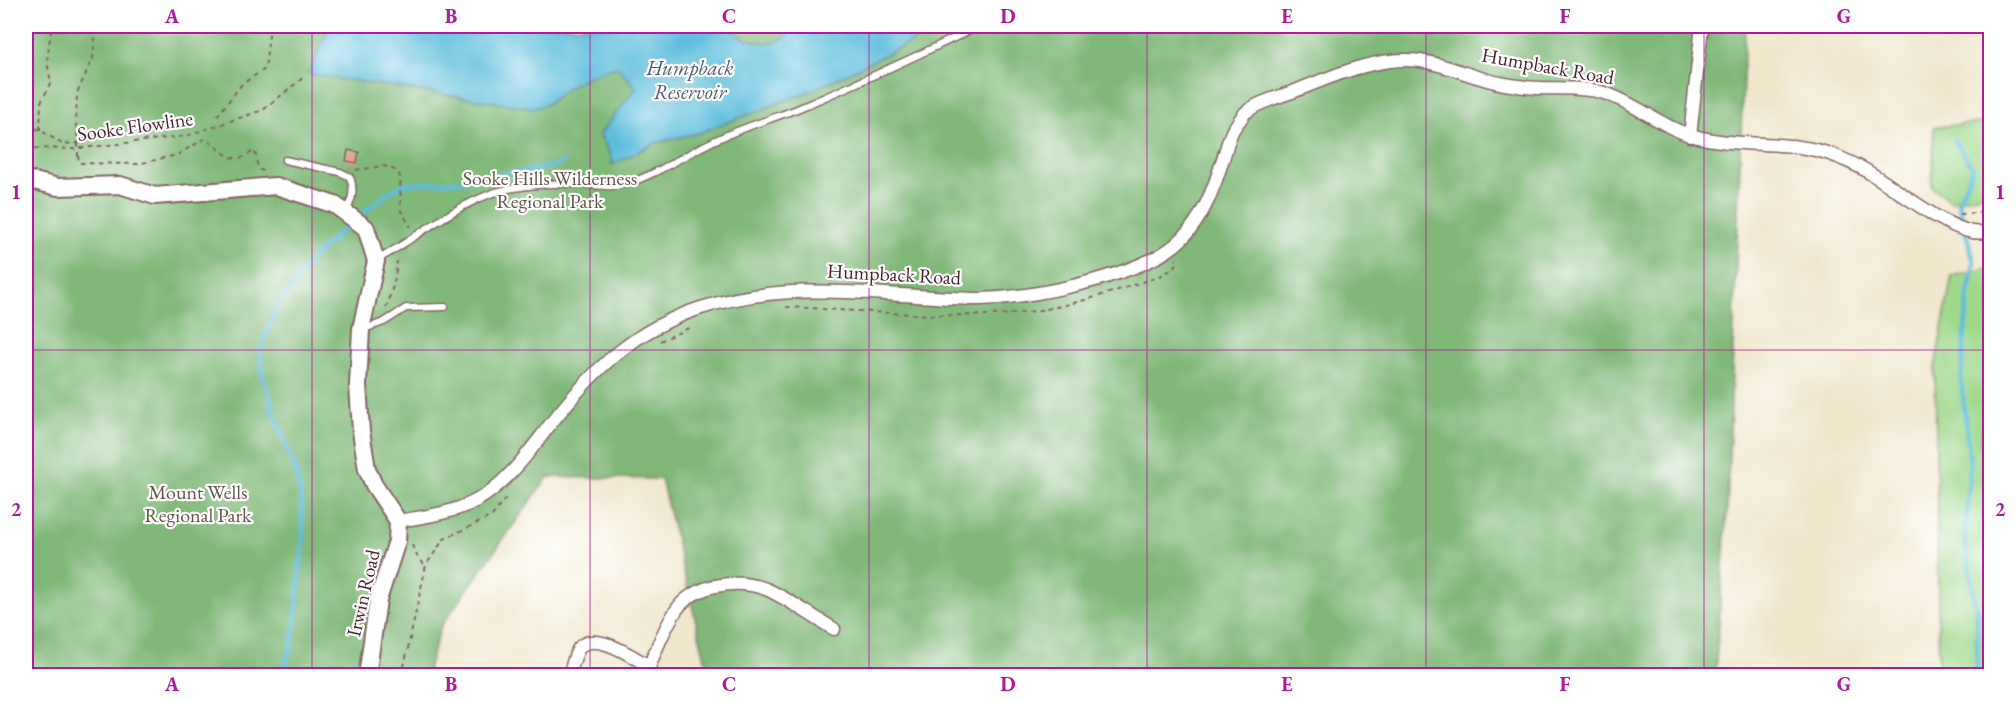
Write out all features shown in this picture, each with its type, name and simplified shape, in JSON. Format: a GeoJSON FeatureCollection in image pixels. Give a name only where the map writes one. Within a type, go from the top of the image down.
{"type":"FeatureCollection","features":[{"type":"Feature","properties":{"kind":"street"},"geometry":{"type":"LineString","coordinates":[[1690,136],[1702,26]]}},
{"type":"Feature","properties":{"kind":"street","name":"Humpback Road"},"geometry":{"type":"LineString","coordinates":[[398,521],[443,513],[466,506],[486,495],[505,479],[579,388],[605,362],[632,341],[696,309],[726,300],[761,294],[796,292],[834,291],[981,299],[1012,296],[1092,281],[1158,256],[1190,231],[1201,216],[1210,198],[1235,127],[1246,112],[1330,77],[1387,61],[1411,59],[1437,63],[1498,83],[1605,93],[1690,136],[1815,149],[1868,171],[1914,203],[1952,225],[1973,232],[1990,232]]}},
{"type":"Feature","properties":{"kind":"street"},"geometry":{"type":"LineString","coordinates":[[26,179],[58,187],[120,185],[155,196],[276,186],[335,205],[366,228],[376,261],[361,329],[358,385],[361,431],[365,460],[374,485],[398,521]]}},
{"type":"Feature","properties":{"kind":"street","name":"Irwin Road"},"geometry":{"type":"LineString","coordinates":[[367,675],[378,600],[397,541],[398,521]]}},
{"type":"Feature","properties":{"kind":"street"},"geometry":{"type":"LineString","coordinates":[[569,675],[579,649],[591,641],[606,644],[647,671],[654,652],[678,608],[691,597],[708,588],[729,583],[749,584],[767,590],[834,629]]}},
{"type":"Feature","properties":{"kind":"lane"},"geometry":{"type":"LineString","coordinates":[[376,261],[403,246],[417,234],[484,197],[506,190],[542,184],[576,183],[604,187],[625,184],[648,175],[698,148],[871,77],[979,26]]}},
{"type":"Feature","properties":{"kind":"lane"},"geometry":{"type":"LineString","coordinates":[[285,160],[340,172],[350,177],[353,185],[353,198],[345,212]]}},
{"type":"Feature","properties":{"kind":"lane"},"geometry":{"type":"LineString","coordinates":[[361,329],[384,322],[406,308],[445,307]]}},
{"type":"Feature","properties":{"kind":"path"},"geometry":{"type":"LineString","coordinates":[[40,130],[41,102],[51,83],[47,61],[51,30],[56,26]]}},
{"type":"Feature","properties":{"kind":"path"},"geometry":{"type":"LineString","coordinates":[[96,26],[93,58],[77,93],[79,163],[138,164],[177,155],[204,139],[216,144],[220,152],[235,158],[241,158],[255,151],[258,169],[266,172],[275,170],[285,160]]}},
{"type":"Feature","properties":{"kind":"path"},"geometry":{"type":"LineString","coordinates":[[217,116],[242,84],[265,69],[270,26]]}},
{"type":"Feature","properties":{"kind":"path","name":"Sooke Flowline"},"geometry":{"type":"LineString","coordinates":[[26,148],[74,149],[186,136],[263,110],[304,77]]}},
{"type":"Feature","properties":{"kind":"path"},"geometry":{"type":"LineString","coordinates":[[26,125],[40,130],[62,144],[78,142]]}},
{"type":"Feature","properties":{"kind":"path"},"geometry":{"type":"LineString","coordinates":[[350,177],[356,170],[384,166],[395,170],[400,176],[400,211],[417,234]]}},
{"type":"Feature","properties":{"kind":"path"},"geometry":{"type":"LineString","coordinates":[[783,307],[965,315],[994,315],[1028,310],[1095,298],[1163,274],[1175,267],[1178,262],[1171,248]]}},
{"type":"Feature","properties":{"kind":"path"},"geometry":{"type":"LineString","coordinates":[[384,322],[386,305],[394,283],[395,266],[401,259]]}},
{"type":"Feature","properties":{"kind":"path"},"geometry":{"type":"LineString","coordinates":[[658,342],[697,325]]}},
{"type":"Feature","properties":{"kind":"path"},"geometry":{"type":"LineString","coordinates":[[402,675],[426,565],[444,539],[492,516],[512,490]]}},
{"type":"Feature","properties":{"kind":"green space"},"geometry":{"type":"Polygon","coordinates":[[[26,26],[323,26],[327,31],[308,74],[534,108],[547,104],[581,80],[603,70],[618,67],[637,88],[600,134],[613,160],[612,164],[655,143],[699,133],[816,89],[943,26],[1745,26],[1727,511],[1715,675],[709,675],[661,479],[548,477],[441,626],[426,675],[26,675],[26,26]]]}},
{"type":"Feature","properties":{"kind":"green space"},"geometry":{"type":"Polygon","coordinates":[[[728,26],[794,26],[785,37],[778,41],[762,42],[746,39],[728,26]]]}},
{"type":"Feature","properties":{"kind":"green space"},"geometry":{"type":"Polygon","coordinates":[[[1990,122],[1990,193],[1951,201],[1932,187],[1934,127],[1990,122]]]}},
{"type":"Feature","properties":{"kind":"green space"},"geometry":{"type":"Polygon","coordinates":[[[1990,268],[1990,393],[1981,443],[1990,481],[1990,675],[1939,675],[1935,367],[1952,276],[1990,268]]]}},
{"type":"Feature","properties":{"kind":"water","name":"Humpback Reservoir"},"geometry":{"type":"Polygon","coordinates":[[[323,26],[728,26],[746,39],[770,42],[785,37],[794,26],[943,26],[816,89],[699,133],[655,143],[612,165],[613,160],[600,134],[636,88],[618,67],[581,80],[547,104],[534,108],[308,74],[327,31],[323,26]]]}},
{"type":"Feature","properties":{"kind":"building"},"geometry":{"type":"Polygon","coordinates":[[[348,150],[359,152],[357,163],[346,161],[348,150]]]}},
{"type":"Feature","properties":{"kind":"waterway"},"geometry":{"type":"LineString","coordinates":[[1954,140],[1973,168],[1958,203],[1974,262],[1968,295],[1961,380],[1970,462],[1965,540],[1977,615],[1977,676]]}},
{"type":"Feature","properties":{"kind":"waterway"},"geometry":{"type":"LineString","coordinates":[[281,676],[292,644],[303,537],[302,506],[297,476],[272,407],[260,363],[262,345],[277,305],[313,257],[354,219],[391,191],[405,184],[462,181],[550,167],[563,162]]}},
{"type":"Feature","properties":{"kind":"park label","name":"Sooke Hills Wilderness Regional Park"},"geometry":{"type":"Point","coordinates":[550,190]}},
{"type":"Feature","properties":{"kind":"park label","name":"Mount Wells Regional Park"},"geometry":{"type":"Point","coordinates":[198,504]}}]}
